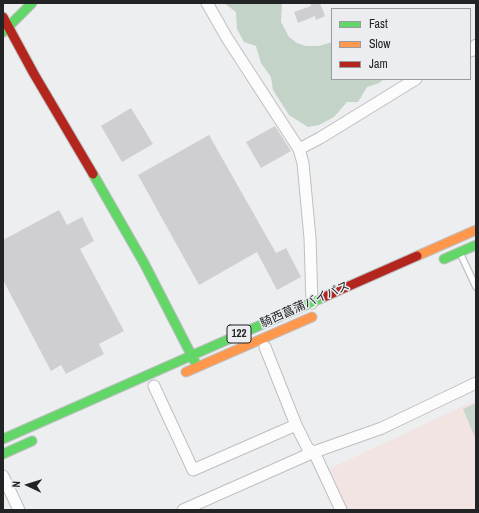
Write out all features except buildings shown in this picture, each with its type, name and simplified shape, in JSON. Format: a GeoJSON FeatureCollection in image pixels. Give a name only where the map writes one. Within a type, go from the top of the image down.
{"type":"FeatureCollection","features":[{"type":"Feature","properties":{"kind":"main road"},"geometry":{"type":"LineString","coordinates":[[6,29],[32,3]]}},
{"type":"Feature","properties":{"kind":"main road"},"geometry":{"type":"LineString","coordinates":[[3,18],[6,29],[114,209],[144,263],[197,367]]}},
{"type":"Feature","properties":{"kind":"main road","name":"騎西菖蒲バイパス"},"geometry":{"type":"LineString","coordinates":[[3,439],[476,230]]}},
{"type":"Feature","properties":{"kind":"main road"},"geometry":{"type":"LineString","coordinates":[[439,261],[476,245]]}},
{"type":"Feature","properties":{"kind":"main road","name":"騎西菖蒲バイパス"},"geometry":{"type":"LineString","coordinates":[[175,376],[264,343],[320,313]]}},
{"type":"Feature","properties":{"kind":"main road"},"geometry":{"type":"LineString","coordinates":[[3,454],[39,438]]}},
{"type":"Feature","properties":{"kind":"street"},"geometry":{"type":"LineString","coordinates":[[207,3],[227,38],[299,149],[303,163],[310,238],[312,303]]}},
{"type":"Feature","properties":{"kind":"street"},"geometry":{"type":"LineString","coordinates":[[299,149],[320,138],[414,80]]}},
{"type":"Feature","properties":{"kind":"street"},"geometry":{"type":"LineString","coordinates":[[264,343],[296,425],[308,449],[314,452],[341,510]]}},
{"type":"Feature","properties":{"kind":"street"},"geometry":{"type":"LineString","coordinates":[[182,510],[314,452],[382,428],[476,383]]}},
{"type":"Feature","properties":{"kind":"street"},"geometry":{"type":"LineString","coordinates":[[154,386],[193,470],[296,425]]}},
{"type":"Feature","properties":{"kind":"street"},"geometry":{"type":"LineString","coordinates":[[3,476],[19,510]]}},
{"type":"Feature","properties":{"kind":"lane"},"geometry":{"type":"LineString","coordinates":[[460,252],[476,287]]}},
{"type":"Feature","properties":{"kind":"shaded area"},"geometry":{"type":"Polygon","coordinates":[[[476,400],[476,510],[347,510],[329,469],[476,400]]]}},
{"type":"Feature","properties":{"kind":"shaded area"},"geometry":{"type":"Polygon","coordinates":[[[476,403],[476,440],[463,409],[476,403]]]}},
{"type":"Feature","properties":{"kind":"green space"},"geometry":{"type":"Polygon","coordinates":[[[224,3],[282,3],[281,22],[289,37],[297,43],[306,46],[319,46],[331,42],[331,80],[383,80],[379,83],[367,87],[358,102],[347,102],[334,117],[319,125],[308,127],[289,115],[273,90],[271,77],[261,63],[256,46],[244,42],[237,29],[236,12],[224,3]]]}},
{"type":"Feature","properties":{"kind":"traffic: fast"},"geometry":{"type":"LineString","coordinates":[[3,32],[32,3]]}},
{"type":"Feature","properties":{"kind":"traffic: fast"},"geometry":{"type":"LineString","coordinates":[[93,174],[144,263],[196,364]]}},
{"type":"Feature","properties":{"kind":"traffic: fast"},"geometry":{"type":"LineString","coordinates":[[444,259],[476,245]]}},
{"type":"Feature","properties":{"kind":"traffic: fast"},"geometry":{"type":"LineString","coordinates":[[3,439],[324,297]]}},
{"type":"Feature","properties":{"kind":"traffic: fast"},"geometry":{"type":"LineString","coordinates":[[3,454],[32,441]]}},
{"type":"Feature","properties":{"kind":"traffic: slow"},"geometry":{"type":"LineString","coordinates":[[417,256],[476,230]]}},
{"type":"Feature","properties":{"kind":"traffic: slow"},"geometry":{"type":"LineString","coordinates":[[186,372],[312,317]]}},
{"type":"Feature","properties":{"kind":"traffic: jam"},"geometry":{"type":"LineString","coordinates":[[3,17],[34,74],[93,174]]}},
{"type":"Feature","properties":{"kind":"traffic: jam"},"geometry":{"type":"LineString","coordinates":[[324,297],[417,256]]}}]}
